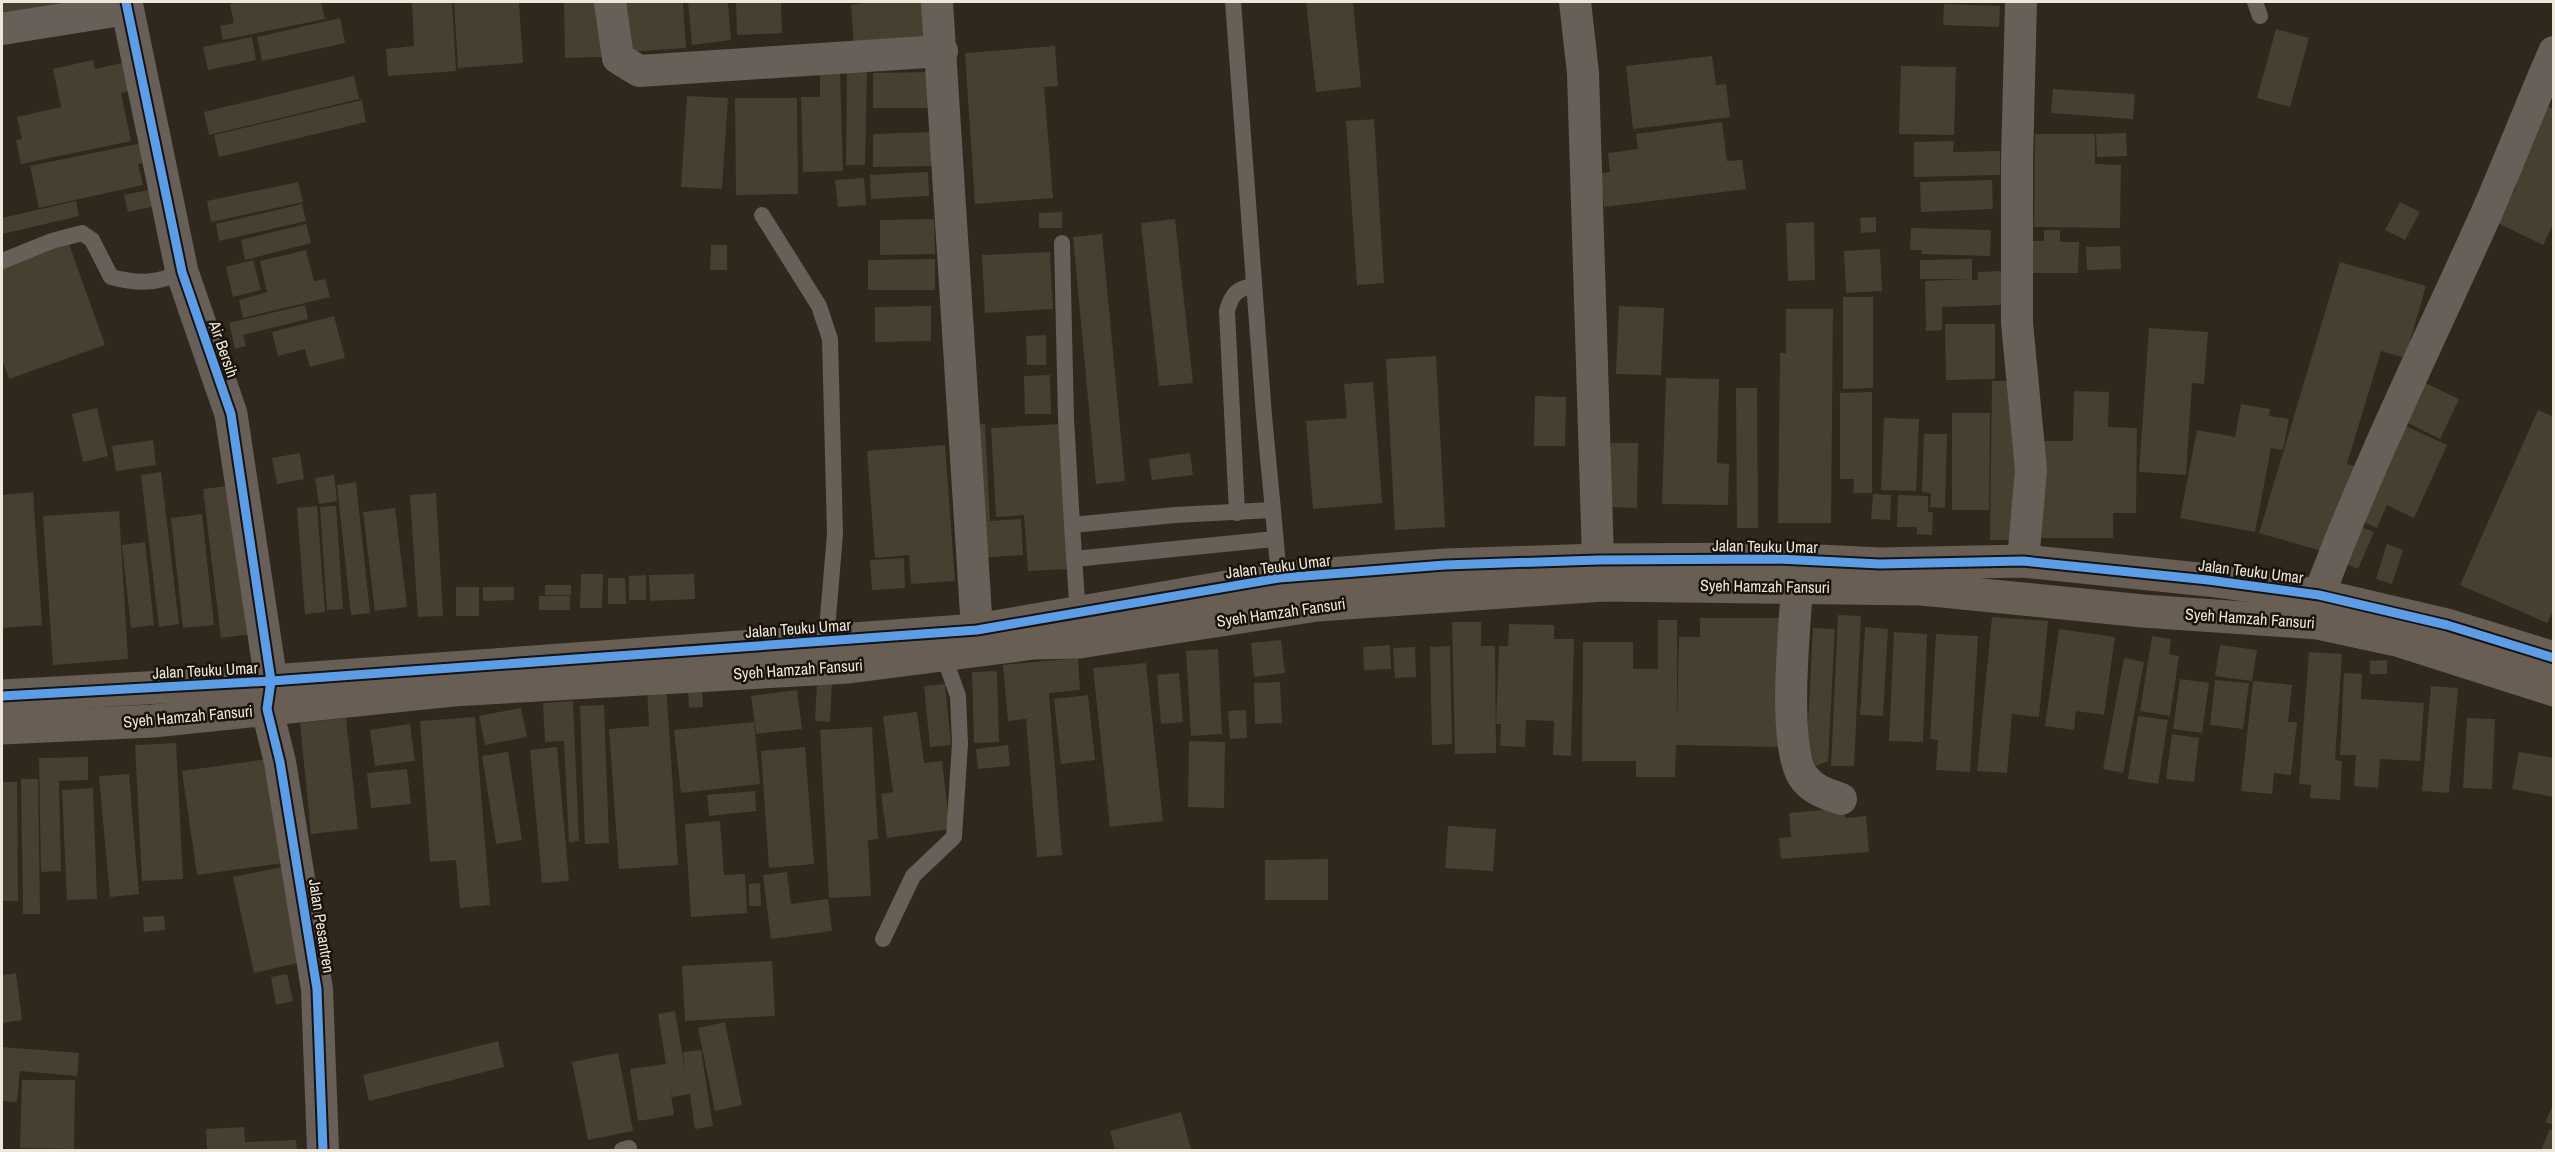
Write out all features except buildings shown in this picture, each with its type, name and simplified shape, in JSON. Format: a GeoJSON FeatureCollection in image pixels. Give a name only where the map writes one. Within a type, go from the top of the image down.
{"type":"FeatureCollection","features":[{"type":"Feature","properties":{"kind":"highway","name":"Jalan Teuku Umar"},"geometry":{"type":"LineString","coordinates":[[2,696],[269,695],[826,641],[977,630],[1079,627],[1279,578],[1445,565],[1598,561],[1777,559],[1880,564],[2023,561],[2208,580],[2319,595],[2447,625],[2553,658]]}},
{"type":"Feature","properties":{"kind":"highway","name":"Syeh Hamzah Fansuri"},"geometry":{"type":"LineString","coordinates":[[2,728],[153,721],[269,695],[453,690],[849,667],[1034,643],[1079,627],[1317,605],[1604,585],[1922,589],[2143,611],[2318,623],[2397,640],[2553,690]]}},
{"type":"Feature","properties":{"kind":"street"},"geometry":{"type":"LineString","coordinates":[[610,2],[618,57],[639,70],[942,51]]}},
{"type":"Feature","properties":{"kind":"street"},"geometry":{"type":"LineString","coordinates":[[937,2],[942,51],[977,630]]}},
{"type":"Feature","properties":{"kind":"street"},"geometry":{"type":"LineString","coordinates":[[1575,2],[1583,73],[1598,561]]}},
{"type":"Feature","properties":{"kind":"street"},"geometry":{"type":"LineString","coordinates":[[2021,2],[2017,161],[2017,322],[2031,470],[2023,561]]}},
{"type":"Feature","properties":{"kind":"street"},"geometry":{"type":"LineString","coordinates":[[2,29],[126,5]]}},
{"type":"Feature","properties":{"kind":"street","name":"Air Bersih"},"geometry":{"type":"LineString","coordinates":[[126,5],[182,273],[231,414],[269,695]]}},
{"type":"Feature","properties":{"kind":"street"},"geometry":{"type":"LineString","coordinates":[[2319,595],[2346,525],[2408,380],[2487,211],[2553,52]]}},
{"type":"Feature","properties":{"kind":"street"},"geometry":{"type":"LineString","coordinates":[[1797,586],[1792,716],[1796,758],[1804,778],[1818,791],[1841,799]]}},
{"type":"Feature","properties":{"kind":"street","name":"Jalan Pesantren"},"geometry":{"type":"LineString","coordinates":[[269,695],[316,989],[323,1150]]}},
{"type":"Feature","properties":{"kind":"lane"},"geometry":{"type":"LineString","coordinates":[[1233,2],[1279,578]]}},
{"type":"Feature","properties":{"kind":"lane"},"geometry":{"type":"LineString","coordinates":[[762,215],[819,306],[830,339],[835,534],[826,641]]}},
{"type":"Feature","properties":{"kind":"lane"},"geometry":{"type":"LineString","coordinates":[[2,261],[52,241],[82,233],[92,240],[111,277],[137,283],[168,279],[182,273]]}},
{"type":"Feature","properties":{"kind":"lane"},"geometry":{"type":"LineString","coordinates":[[1062,243],[1066,418],[1079,627]]}},
{"type":"Feature","properties":{"kind":"lane"},"geometry":{"type":"LineString","coordinates":[[1238,513],[1227,311],[1234,293],[1242,288],[1254,286]]}},
{"type":"Feature","properties":{"kind":"lane"},"geometry":{"type":"LineString","coordinates":[[1072,525],[1175,515],[1273,510]]}},
{"type":"Feature","properties":{"kind":"lane"},"geometry":{"type":"LineString","coordinates":[[1074,559],[1275,538]]}},
{"type":"Feature","properties":{"kind":"lane"},"geometry":{"type":"LineString","coordinates":[[883,939],[914,876],[954,837],[960,744],[958,696],[943,654]]}},
{"type":"Feature","properties":{"kind":"cycle path"},"geometry":{"type":"LineString","coordinates":[[126,2],[182,272],[231,414],[271,681],[267,709],[280,762],[317,989],[323,1150]]}},
{"type":"Feature","properties":{"kind":"cycle path"},"geometry":{"type":"LineString","coordinates":[[2,696],[271,681],[977,630],[1279,578],[1445,565],[1598,560],[1777,559],[1880,564],[2023,561],[2208,580],[2319,595],[2447,625],[2554,658]]}}]}
